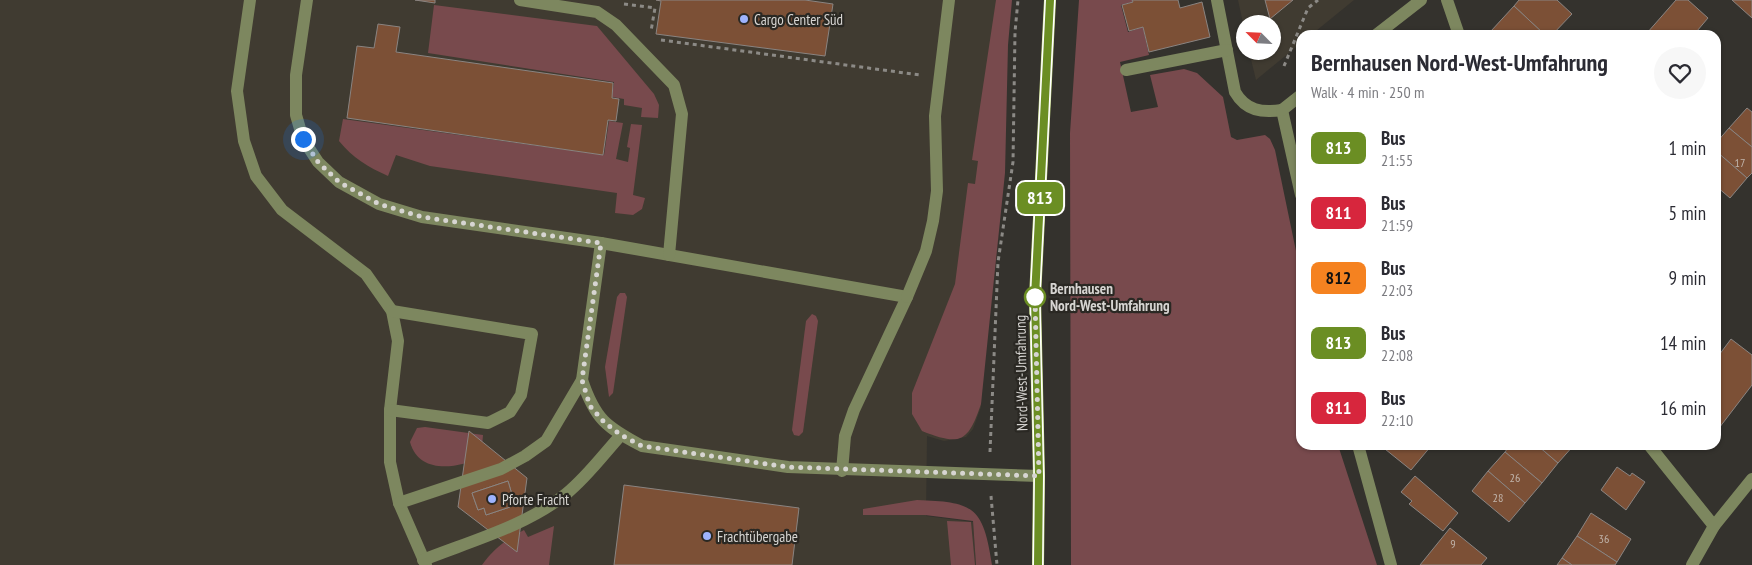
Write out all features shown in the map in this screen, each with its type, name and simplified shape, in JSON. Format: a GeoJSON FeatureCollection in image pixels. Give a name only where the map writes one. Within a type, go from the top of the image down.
{"type":"FeatureCollection","features":[{"type":"Feature","properties":{"kind":"main road","name":"Nord-West-Umfahrung"},"geometry":{"type":"LineString","coordinates":[[1038,565],[1039,476],[1035,297],[1050,0]]}},
{"type":"Feature","properties":{"kind":"street"},"geometry":{"type":"LineString","coordinates":[[250,0],[237,91],[244,141],[256,176],[282,210],[366,274],[392,311],[398,340],[390,410],[390,462],[399,503],[425,562],[523,520],[544,509],[566,494],[621,435]]}},
{"type":"Feature","properties":{"kind":"street"},"geometry":{"type":"LineString","coordinates":[[307,0],[296,75],[296,115],[303,139],[318,162],[339,182],[379,204],[422,217],[601,243],[907,298]]}},
{"type":"Feature","properties":{"kind":"street"},"geometry":{"type":"LineString","coordinates":[[520,0],[597,12],[616,25],[674,85],[682,114],[669,255]]}},
{"type":"Feature","properties":{"kind":"street"},"geometry":{"type":"LineString","coordinates":[[842,471],[845,436],[854,410],[907,298],[926,251],[934,221],[937,191],[935,116],[938,77],[949,0]]}},
{"type":"Feature","properties":{"kind":"street"},"geometry":{"type":"LineString","coordinates":[[1217,0],[1235,92],[1240,102],[1264,112],[1282,110],[1296,99]]}},
{"type":"Feature","properties":{"kind":"street"},"geometry":{"type":"LineString","coordinates":[[1382,30],[1421,0]]}},
{"type":"Feature","properties":{"kind":"street"},"geometry":{"type":"LineString","coordinates":[[1447,0],[1457,30]]}},
{"type":"Feature","properties":{"kind":"street"},"geometry":{"type":"LineString","coordinates":[[1126,70],[1227,50]]}},
{"type":"Feature","properties":{"kind":"street"},"geometry":{"type":"LineString","coordinates":[[1282,110],[1296,173]]}},
{"type":"Feature","properties":{"kind":"street"},"geometry":{"type":"LineString","coordinates":[[399,503],[501,469],[526,456],[546,441],[582,380],[601,243]]}},
{"type":"Feature","properties":{"kind":"street"},"geometry":{"type":"LineString","coordinates":[[390,410],[488,423],[510,412],[521,395],[532,334],[392,311]]}},
{"type":"Feature","properties":{"kind":"street"},"geometry":{"type":"LineString","coordinates":[[582,380],[590,406],[604,422],[621,435],[642,446],[714,458],[842,471],[1039,476]]}},
{"type":"Feature","properties":{"kind":"street"},"geometry":{"type":"LineString","coordinates":[[1359,450],[1391,565]]}},
{"type":"Feature","properties":{"kind":"street"},"geometry":{"type":"LineString","coordinates":[[1653,450],[1714,526]]}},
{"type":"Feature","properties":{"kind":"street"},"geometry":{"type":"LineString","coordinates":[[1692,565],[1714,526],[1752,479]]}},
{"type":"Feature","properties":{"kind":"path"},"geometry":{"type":"LineString","coordinates":[[996,565],[989,474],[998,262],[1012,162],[1015,32],[1018,0]]}},
{"type":"Feature","properties":{"kind":"path"},"geometry":{"type":"LineString","coordinates":[[1299,30],[1308,8],[1318,0]]}},
{"type":"Feature","properties":{"kind":"path"},"geometry":{"type":"LineString","coordinates":[[616,3],[654,8],[650,39]]}},
{"type":"Feature","properties":{"kind":"path"},"geometry":{"type":"LineString","coordinates":[[1284,66],[1296,37]]}},
{"type":"Feature","properties":{"kind":"path"},"geometry":{"type":"LineString","coordinates":[[660,40],[938,77]]}},
{"type":"Feature","properties":{"kind":"shaded area"},"geometry":{"type":"Polygon","coordinates":[[[0,0],[1006,0],[981,407],[973,429],[966,437],[944,441],[927,436],[926,516],[973,522],[976,565],[0,565],[0,0]]]}},
{"type":"Feature","properties":{"kind":"shaded area"},"geometry":{"type":"Polygon","coordinates":[[[996,0],[1012,0],[1008,45],[1005,173],[981,404],[972,427],[967,434],[961,438],[945,439],[922,431],[912,414],[912,393],[955,284],[968,183],[975,184],[978,161],[972,160],[996,0]]]}},
{"type":"Feature","properties":{"kind":"shaded area"},"geometry":{"type":"Polygon","coordinates":[[[1079,0],[1132,0],[1132,2],[1121,5],[1128,32],[1143,27],[1149,55],[1120,62],[1131,112],[1158,107],[1150,75],[1184,69],[1197,73],[1223,97],[1231,137],[1237,140],[1265,135],[1270,139],[1275,150],[1296,251],[1296,450],[1340,450],[1377,565],[1071,565],[1070,133],[1079,0]]]}},
{"type":"Feature","properties":{"kind":"shaded area"},"geometry":{"type":"Polygon","coordinates":[[[1238,0],[1354,0],[1317,30],[1296,30],[1296,47],[1281,59],[1281,15],[1241,15],[1238,0]]]}},
{"type":"Feature","properties":{"kind":"shaded area"},"geometry":{"type":"Polygon","coordinates":[[[434,5],[597,26],[654,94],[659,105],[658,118],[641,117],[642,108],[624,105],[624,99],[612,97],[614,82],[428,53],[434,5]]]}},
{"type":"Feature","properties":{"kind":"shaded area"},"geometry":{"type":"Polygon","coordinates":[[[1251,60],[1280,60],[1256,80],[1251,60]]]}},
{"type":"Feature","properties":{"kind":"shaded area"},"geometry":{"type":"Polygon","coordinates":[[[343,119],[604,155],[609,121],[623,123],[616,159],[628,162],[630,148],[627,147],[631,124],[642,125],[633,195],[645,198],[642,209],[633,215],[615,213],[617,193],[430,166],[396,155],[388,176],[361,162],[339,141],[343,119]]]}},
{"type":"Feature","properties":{"kind":"shaded area"},"geometry":{"type":"Polygon","coordinates":[[[620,293],[625,293],[627,297],[613,393],[609,397],[605,367],[617,297],[620,293]]]}},
{"type":"Feature","properties":{"kind":"shaded area"},"geometry":{"type":"Polygon","coordinates":[[[812,314],[816,316],[818,321],[803,432],[799,436],[794,435],[792,430],[806,321],[812,314]]]}},
{"type":"Feature","properties":{"kind":"shaded area"},"geometry":{"type":"Polygon","coordinates":[[[425,427],[483,435],[481,458],[450,466],[430,464],[422,460],[415,453],[410,442],[417,428],[425,427]]]}},
{"type":"Feature","properties":{"kind":"shaded area"},"geometry":{"type":"Polygon","coordinates":[[[917,500],[952,503],[964,506],[973,512],[980,519],[985,531],[992,565],[976,565],[973,521],[925,515],[863,515],[863,509],[917,500]]]}},
{"type":"Feature","properties":{"kind":"shaded area"},"geometry":{"type":"Polygon","coordinates":[[[947,521],[971,522],[975,565],[951,565],[947,521]]]}},
{"type":"Feature","properties":{"kind":"shaded area"},"geometry":{"type":"Polygon","coordinates":[[[554,526],[549,565],[482,565],[501,545],[524,530],[528,537],[554,526]]]}},
{"type":"Feature","properties":{"kind":"building"},"geometry":{"type":"Polygon","coordinates":[[[415,0],[435,0],[435,3],[415,0]]]}},
{"type":"Feature","properties":{"kind":"building","name":"Cargo Center Süd"},"geometry":{"type":"Polygon","coordinates":[[[656,0],[805,0],[833,4],[825,56],[656,34],[661,1],[656,0]]]}},
{"type":"Feature","properties":{"kind":"building"},"geometry":{"type":"Polygon","coordinates":[[[1132,0],[1178,0],[1180,8],[1202,2],[1210,37],[1149,52],[1143,27],[1129,31],[1122,5],[1133,2],[1132,0]]]}},
{"type":"Feature","properties":{"kind":"building"},"geometry":{"type":"Polygon","coordinates":[[[1265,0],[1293,0],[1275,15],[1269,15],[1265,0]]]}},
{"type":"Feature","properties":{"kind":"building"},"geometry":{"type":"Polygon","coordinates":[[[1519,0],[1557,0],[1572,14],[1557,30],[1540,30],[1514,6],[1519,0]]]}},
{"type":"Feature","properties":{"kind":"building"},"geometry":{"type":"Polygon","coordinates":[[[1676,0],[1688,0],[1708,18],[1698,30],[1650,30],[1676,0]]]}},
{"type":"Feature","properties":{"kind":"building"},"geometry":{"type":"Polygon","coordinates":[[[1732,0],[1752,0],[1752,18],[1732,0]]]}},
{"type":"Feature","properties":{"kind":"building"},"geometry":{"type":"Polygon","coordinates":[[[1514,6],[1540,30],[1492,30],[1514,6]]]}},
{"type":"Feature","properties":{"kind":"building"},"geometry":{"type":"Polygon","coordinates":[[[378,24],[400,27],[396,52],[613,83],[612,98],[619,99],[616,121],[608,120],[603,155],[347,118],[357,46],[374,48],[378,24]]]}},
{"type":"Feature","properties":{"kind":"building"},"geometry":{"type":"Polygon","coordinates":[[[1747,108],[1752,112],[1752,147],[1729,128],[1747,108]]]}},
{"type":"Feature","properties":{"kind":"building"},"geometry":{"type":"Polygon","coordinates":[[[1729,128],[1752,147],[1752,173],[1747,178],[1721,155],[1721,137],[1729,128]]]}},
{"type":"Feature","properties":{"kind":"building"},"geometry":{"type":"Polygon","coordinates":[[[1721,155],[1747,178],[1730,198],[1721,190],[1721,155]]]}},
{"type":"Feature","properties":{"kind":"building"},"geometry":{"type":"Polygon","coordinates":[[[1731,339],[1752,355],[1752,385],[1721,425],[1721,352],[1731,339]]]}},
{"type":"Feature","properties":{"kind":"building"},"geometry":{"type":"Polygon","coordinates":[[[469,431],[527,478],[517,552],[458,507],[469,431]],[[508,481],[472,493],[478,510],[484,508],[486,515],[510,507],[507,500],[513,498],[508,481]]]}},
{"type":"Feature","properties":{"kind":"building"},"geometry":{"type":"Polygon","coordinates":[[[1386,450],[1428,450],[1411,470],[1386,450]]]}},
{"type":"Feature","properties":{"kind":"building"},"geometry":{"type":"Polygon","coordinates":[[[1506,450],[1543,450],[1558,463],[1542,483],[1505,452],[1506,450]]]}},
{"type":"Feature","properties":{"kind":"building"},"geometry":{"type":"Polygon","coordinates":[[[1543,450],[1570,450],[1558,463],[1543,450]]]}},
{"type":"Feature","properties":{"kind":"building"},"geometry":{"type":"Polygon","coordinates":[[[1505,452],[1542,483],[1525,503],[1488,471],[1505,452]]]}},
{"type":"Feature","properties":{"kind":"building"},"geometry":{"type":"Polygon","coordinates":[[[1617,467],[1630,476],[1632,473],[1645,482],[1626,510],[1601,490],[1617,467]]]}},
{"type":"Feature","properties":{"kind":"building"},"geometry":{"type":"Polygon","coordinates":[[[1488,471],[1525,503],[1509,522],[1472,491],[1488,471]]]}},
{"type":"Feature","properties":{"kind":"building"},"geometry":{"type":"Polygon","coordinates":[[[1415,476],[1458,513],[1443,531],[1409,504],[1412,501],[1401,492],[1415,476]]]}},
{"type":"Feature","properties":{"kind":"building","name":"Pforte Fracht"},"geometry":{"type":"Polygon","coordinates":[[[508,481],[513,498],[507,500],[510,507],[486,515],[484,508],[478,510],[472,493],[508,481]]]}},
{"type":"Feature","properties":{"kind":"building","name":"Frachtübergabe"},"geometry":{"type":"Polygon","coordinates":[[[624,485],[799,508],[792,565],[614,565],[624,485]]]}},
{"type":"Feature","properties":{"kind":"building"},"geometry":{"type":"Polygon","coordinates":[[[1591,513],[1631,539],[1617,562],[1577,536],[1591,513]]]}},
{"type":"Feature","properties":{"kind":"building"},"geometry":{"type":"Polygon","coordinates":[[[1450,528],[1487,558],[1481,565],[1420,565],[1450,528]]]}},
{"type":"Feature","properties":{"kind":"building"},"geometry":{"type":"Polygon","coordinates":[[[1577,536],[1617,562],[1615,565],[1572,565],[1562,558],[1577,536]]]}},
{"type":"Feature","properties":{"kind":"building"},"geometry":{"type":"Polygon","coordinates":[[[1562,558],[1572,565],[1557,565],[1562,558]]]}},
{"type":"Feature","properties":{"kind":"bus line","name":"813"},"geometry":{"type":"LineString","coordinates":[[1038,565],[1039,476],[1035,297],[1050,0]]}},
{"type":"Feature","properties":{"kind":"place","name":"Cargo Center Süd"},"geometry":{"type":"Point","coordinates":[744,19]}},
{"type":"Feature","properties":{"kind":"place","name":"Bernhausen Nord-West-Umfahrung"},"geometry":{"type":"Point","coordinates":[1035,297]}},
{"type":"Feature","properties":{"kind":"place","name":"Pforte Fracht"},"geometry":{"type":"Point","coordinates":[492,499]}},
{"type":"Feature","properties":{"kind":"place","name":"Frachtübergabe"},"geometry":{"type":"Point","coordinates":[707,536]}},
{"type":"Feature","properties":{"kind":"route"},"geometry":{"type":"LineString","coordinates":[[303,139],[318,162],[339,182],[379,204],[422,217],[601,243],[582,380],[590,406],[604,422],[621,435],[642,446],[714,458],[788,467],[842,471],[1039,476],[1035,297]]}}]}
